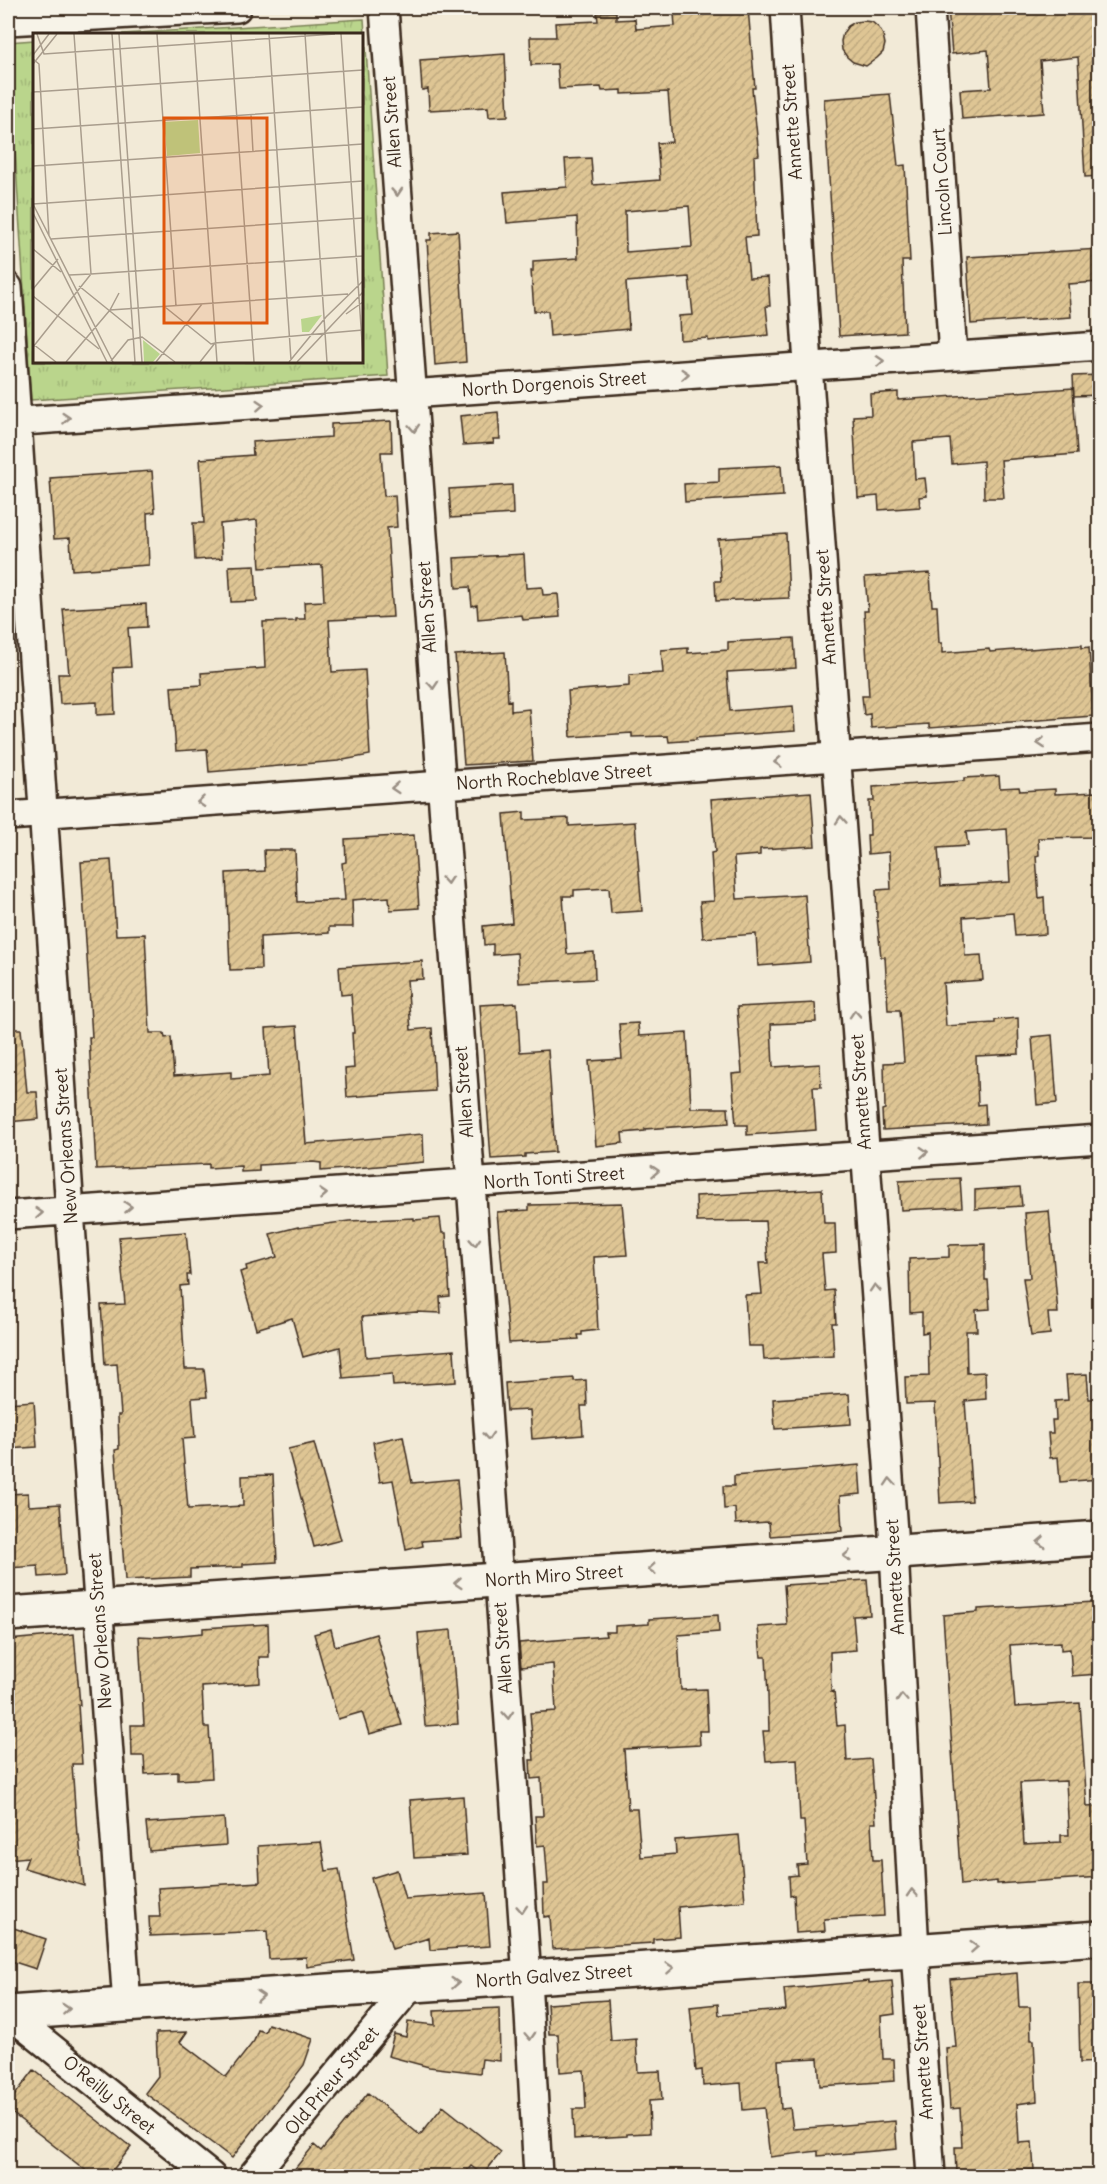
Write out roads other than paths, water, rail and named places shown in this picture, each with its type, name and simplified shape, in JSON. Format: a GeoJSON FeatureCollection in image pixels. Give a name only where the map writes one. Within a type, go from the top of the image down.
{"type":"FeatureCollection","features":[{"type":"Feature","properties":{"kind":"street"},"geometry":{"type":"LineString","coordinates":[[8,21],[237,8]]}},
{"type":"Feature","properties":{"kind":"street","name":"Allen Street"},"geometry":{"type":"LineString","coordinates":[[384,8],[471,1184],[527,1978],[538,2176]]}},
{"type":"Feature","properties":{"kind":"street","name":"Annette Street"},"geometry":{"type":"LineString","coordinates":[[785,8],[808,365],[894,1553],[915,1951],[931,2176]]}},
{"type":"Feature","properties":{"kind":"street","name":"Lincoln Court"},"geometry":{"type":"LineString","coordinates":[[930,8],[953,356]]}},
{"type":"Feature","properties":{"kind":"street","name":"New Orleans Street"},"geometry":{"type":"LineString","coordinates":[[8,287],[11,422],[44,813],[127,2005]]}},
{"type":"Feature","properties":{"kind":"street","name":"North Dorgenois Street"},"geometry":{"type":"LineString","coordinates":[[11,422],[1100,346]]}},
{"type":"Feature","properties":{"kind":"street","name":"North Rocheblave Street"},"geometry":{"type":"LineString","coordinates":[[8,816],[1100,738]]}},
{"type":"Feature","properties":{"kind":"street","name":"North Tonti Street"},"geometry":{"type":"LineString","coordinates":[[8,1215],[1100,1139]]}},
{"type":"Feature","properties":{"kind":"street","name":"North Miro Street"},"geometry":{"type":"LineString","coordinates":[[8,1614],[1100,1538]]}},
{"type":"Feature","properties":{"kind":"street","name":"North Galvez Street"},"geometry":{"type":"LineString","coordinates":[[8,2013],[1100,1938]]}},
{"type":"Feature","properties":{"kind":"street","name":"Old Prieur Street"},"geometry":{"type":"LineString","coordinates":[[252,2176],[411,1986]]}},
{"type":"Feature","properties":{"kind":"street","name":"O'Reilly Street"},"geometry":{"type":"LineString","coordinates":[[8,2013],[211,2176]]}}]}
